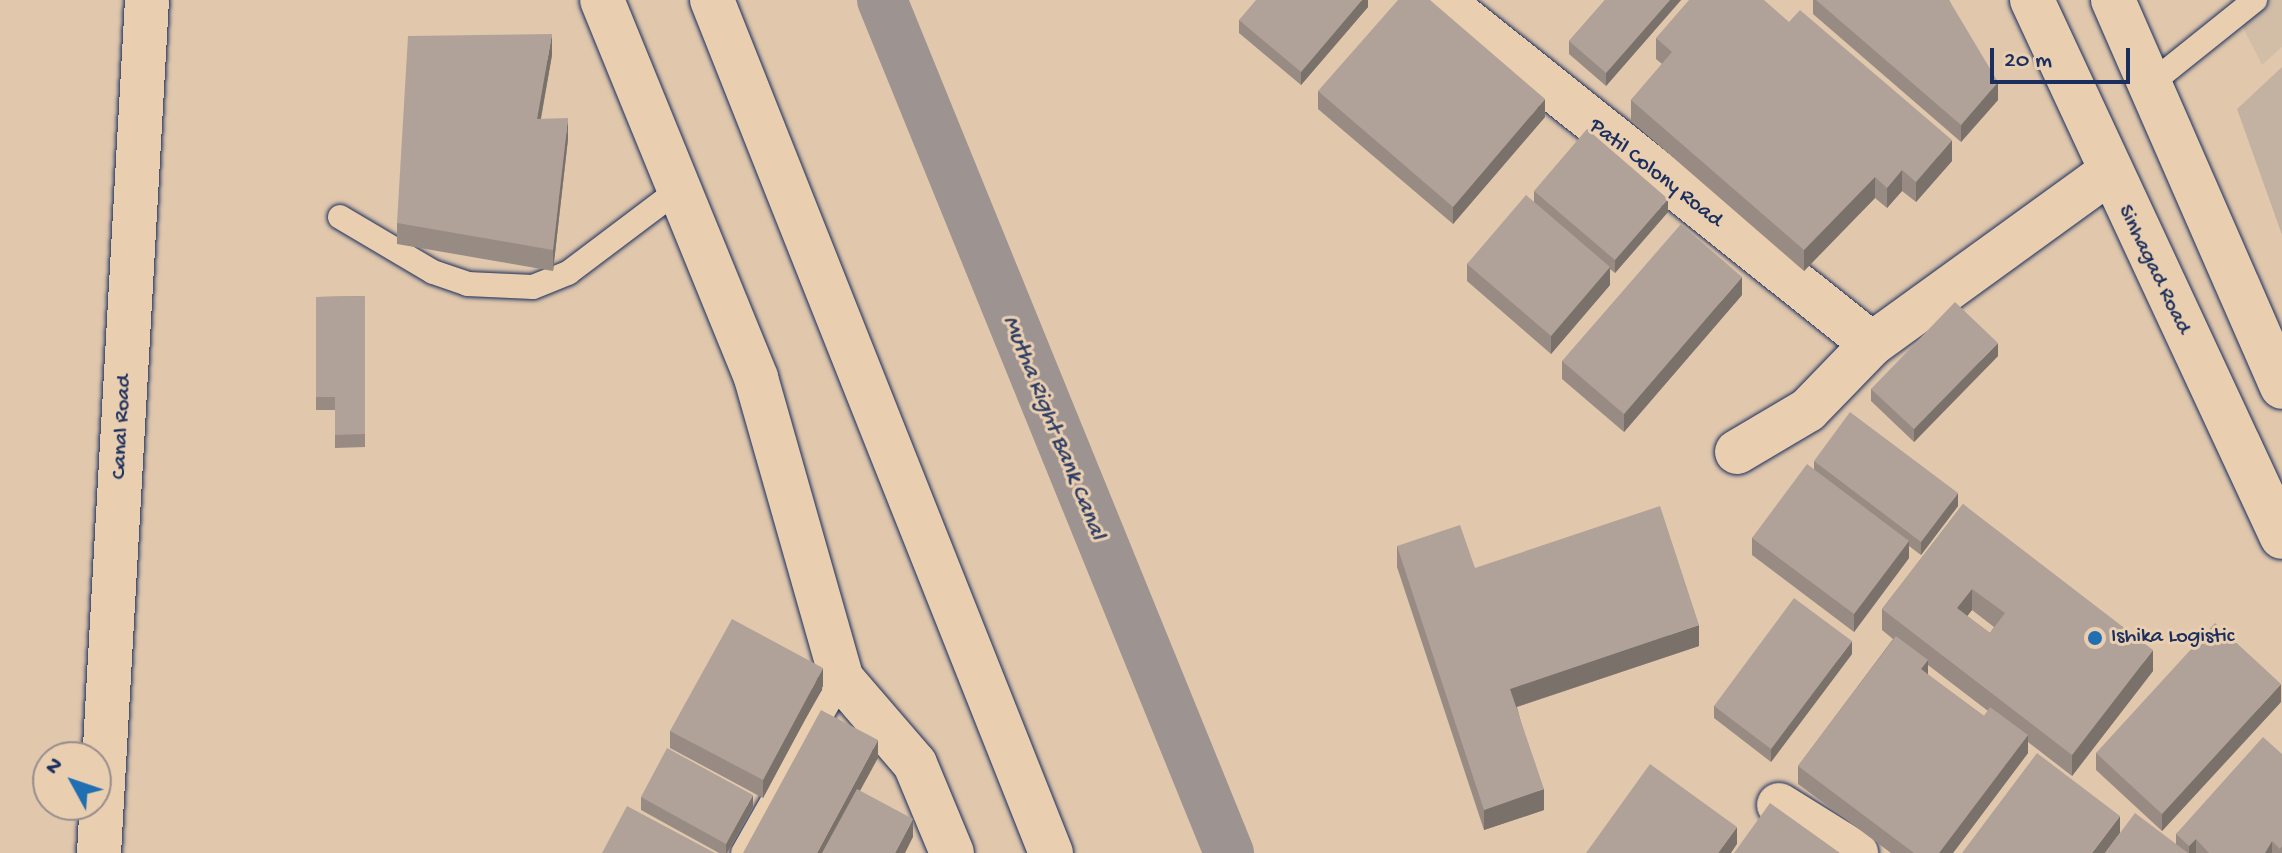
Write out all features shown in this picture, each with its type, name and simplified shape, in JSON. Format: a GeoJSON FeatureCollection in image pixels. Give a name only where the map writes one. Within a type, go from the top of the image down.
{"type":"FeatureCollection","features":[{"type":"Feature","properties":{"kind":"street","name":"Canal Road"},"geometry":{"type":"LineString","coordinates":[[99,853],[147,0]]}},
{"type":"Feature","properties":{"kind":"street"},"geometry":{"type":"LineString","coordinates":[[602,0],[756,378],[842,679],[915,764],[952,853]]}},
{"type":"Feature","properties":{"kind":"street"},"geometry":{"type":"LineString","coordinates":[[712,0],[1051,853]]}},
{"type":"Feature","properties":{"kind":"street","name":"Patil Colony Road"},"geometry":{"type":"LineString","coordinates":[[1441,0],[1872,344]]}},
{"type":"Feature","properties":{"kind":"street","name":"Sinhagad Road"},"geometry":{"type":"LineString","coordinates":[[2032,0],[2107,174],[2282,537]]}},
{"type":"Feature","properties":{"kind":"street"},"geometry":{"type":"LineString","coordinates":[[2113,0],[2282,387]]}},
{"type":"Feature","properties":{"kind":"street"},"geometry":{"type":"LineString","coordinates":[[1737,452],[1808,410],[1872,344],[2107,174]]}},
{"type":"Feature","properties":{"kind":"street"},"geometry":{"type":"LineString","coordinates":[[1779,805],[1856,853]]}},
{"type":"Feature","properties":{"kind":"lane"},"geometry":{"type":"LineString","coordinates":[[2149,85],[2255,0]]}},
{"type":"Feature","properties":{"kind":"lane"},"geometry":{"type":"LineString","coordinates":[[340,217],[433,272],[467,284],[533,287],[568,273],[681,188]]}},
{"type":"Feature","properties":{"kind":"lane"},"geometry":{"type":"LineString","coordinates":[[743,853],[842,679]]}},
{"type":"Feature","properties":{"kind":"shaded area"},"geometry":{"type":"Polygon","coordinates":[[[2229,0],[2282,0],[2282,47],[2262,65],[2229,0]]]}},
{"type":"Feature","properties":{"kind":"shaded area"},"geometry":{"type":"Polygon","coordinates":[[[2282,67],[2282,235],[2237,109],[2282,67]]]}},
{"type":"Feature","properties":{"kind":"building"},"geometry":{"type":"Polygon","coordinates":[[[1256,0],[1362,0],[1301,72],[1239,20],[1256,0]]]}},
{"type":"Feature","properties":{"kind":"building"},"geometry":{"type":"Polygon","coordinates":[[[1398,0],[1430,0],[1545,99],[1453,207],[1318,91],[1398,0]]]}},
{"type":"Feature","properties":{"kind":"building"},"geometry":{"type":"Polygon","coordinates":[[[1605,0],[1670,0],[1606,73],[1569,41],[1605,0]]]}},
{"type":"Feature","properties":{"kind":"building"},"geometry":{"type":"Polygon","coordinates":[[[1689,0],[1764,0],[1789,22],[1800,10],[1952,140],[1916,182],[1902,170],[1887,188],[1875,177],[1804,250],[1631,100],[1672,52],[1656,38],[1689,0]]]}},
{"type":"Feature","properties":{"kind":"building"},"geometry":{"type":"Polygon","coordinates":[[[1816,0],[1949,0],[1998,82],[1961,125],[1816,0]]]}},
{"type":"Feature","properties":{"kind":"building"},"geometry":{"type":"Polygon","coordinates":[[[552,34],[537,119],[568,118],[553,250],[397,223],[408,36],[552,34]]]}},
{"type":"Feature","properties":{"kind":"building"},"geometry":{"type":"Polygon","coordinates":[[[1587,129],[1668,199],[1615,260],[1534,191],[1587,129]]]}},
{"type":"Feature","properties":{"kind":"building"},"geometry":{"type":"Polygon","coordinates":[[[1526,195],[1610,267],[1551,336],[1467,264],[1526,195]]]}},
{"type":"Feature","properties":{"kind":"building"},"geometry":{"type":"Polygon","coordinates":[[[1681,224],[1742,277],[1624,414],[1562,361],[1681,224]]]}},
{"type":"Feature","properties":{"kind":"building"},"geometry":{"type":"Polygon","coordinates":[[[365,296],[365,434],[335,435],[335,397],[316,397],[316,297],[365,296]]]}},
{"type":"Feature","properties":{"kind":"building"},"geometry":{"type":"Polygon","coordinates":[[[1955,302],[1998,343],[1914,429],[1871,389],[1955,302]]]}},
{"type":"Feature","properties":{"kind":"building"},"geometry":{"type":"Polygon","coordinates":[[[1850,412],[1958,493],[1921,542],[1814,461],[1850,412]]]}},
{"type":"Feature","properties":{"kind":"building"},"geometry":{"type":"Polygon","coordinates":[[[1807,464],[1909,541],[1854,614],[1752,538],[1807,464]]]}},
{"type":"Feature","properties":{"kind":"building"},"geometry":{"type":"Polygon","coordinates":[[[1963,504],[2153,650],[2072,755],[1882,609],[1963,504]],[[1972,589],[1957,608],[1990,633],[2005,613],[1972,589]]]}},
{"type":"Feature","properties":{"kind":"building"},"geometry":{"type":"Polygon","coordinates":[[[1660,506],[1699,625],[1510,689],[1544,789],[1484,810],[1397,546],[1460,525],[1475,568],[1660,506]]]}},
{"type":"Feature","properties":{"kind":"building"},"geometry":{"type":"Polygon","coordinates":[[[1794,598],[1852,641],[1771,749],[1714,706],[1794,598]]]}},
{"type":"Feature","properties":{"kind":"building"},"geometry":{"type":"Polygon","coordinates":[[[732,619],[823,668],[763,780],[670,731],[732,619]]]}},
{"type":"Feature","properties":{"kind":"building"},"geometry":{"type":"Polygon","coordinates":[[[2215,623],[2281,684],[2162,814],[2096,753],[2215,623]]]}},
{"type":"Feature","properties":{"kind":"building"},"geometry":{"type":"Polygon","coordinates":[[[1896,636],[1928,660],[1921,669],[1984,716],[1990,707],[2028,735],[1939,853],[1914,853],[1798,766],[1896,636]]]}},
{"type":"Feature","properties":{"kind":"building"},"geometry":{"type":"Polygon","coordinates":[[[821,710],[878,740],[817,853],[743,853],[821,710]]]}},
{"type":"Feature","properties":{"kind":"building"},"geometry":{"type":"Polygon","coordinates":[[[2263,737],[2282,754],[2280,849],[2272,841],[2265,853],[2209,853],[2196,839],[2189,846],[2176,834],[2263,737]]]}},
{"type":"Feature","properties":{"kind":"building"},"geometry":{"type":"Polygon","coordinates":[[[667,748],[753,795],[726,844],[641,797],[667,748]]]}},
{"type":"Feature","properties":{"kind":"building"},"geometry":{"type":"Polygon","coordinates":[[[2037,753],[2120,816],[2092,853],[1962,853],[2037,753]]]}},
{"type":"Feature","properties":{"kind":"building"},"geometry":{"type":"Polygon","coordinates":[[[1650,764],[1737,827],[1718,853],[1586,853],[1650,764]]]}},
{"type":"Feature","properties":{"kind":"building"},"geometry":{"type":"Polygon","coordinates":[[[857,789],[913,819],[895,853],[822,853],[857,789]]]}},
{"type":"Feature","properties":{"kind":"building"},"geometry":{"type":"Polygon","coordinates":[[[1770,803],[1840,853],[1734,853],[1770,803]]]}},
{"type":"Feature","properties":{"kind":"building"},"geometry":{"type":"Polygon","coordinates":[[[627,806],[715,853],[602,853],[627,806]]]}},
{"type":"Feature","properties":{"kind":"building"},"geometry":{"type":"Polygon","coordinates":[[[2135,813],[2188,853],[2105,853],[2135,813]]]}},
{"type":"Feature","properties":{"kind":"waterway","name":"Mutha Right Bank Canal"},"geometry":{"type":"LineString","coordinates":[[882,0],[1229,853]]}},
{"type":"Feature","properties":{"kind":"place","name":"Ishika Logistic"},"geometry":{"type":"Point","coordinates":[2095,638]}}]}
